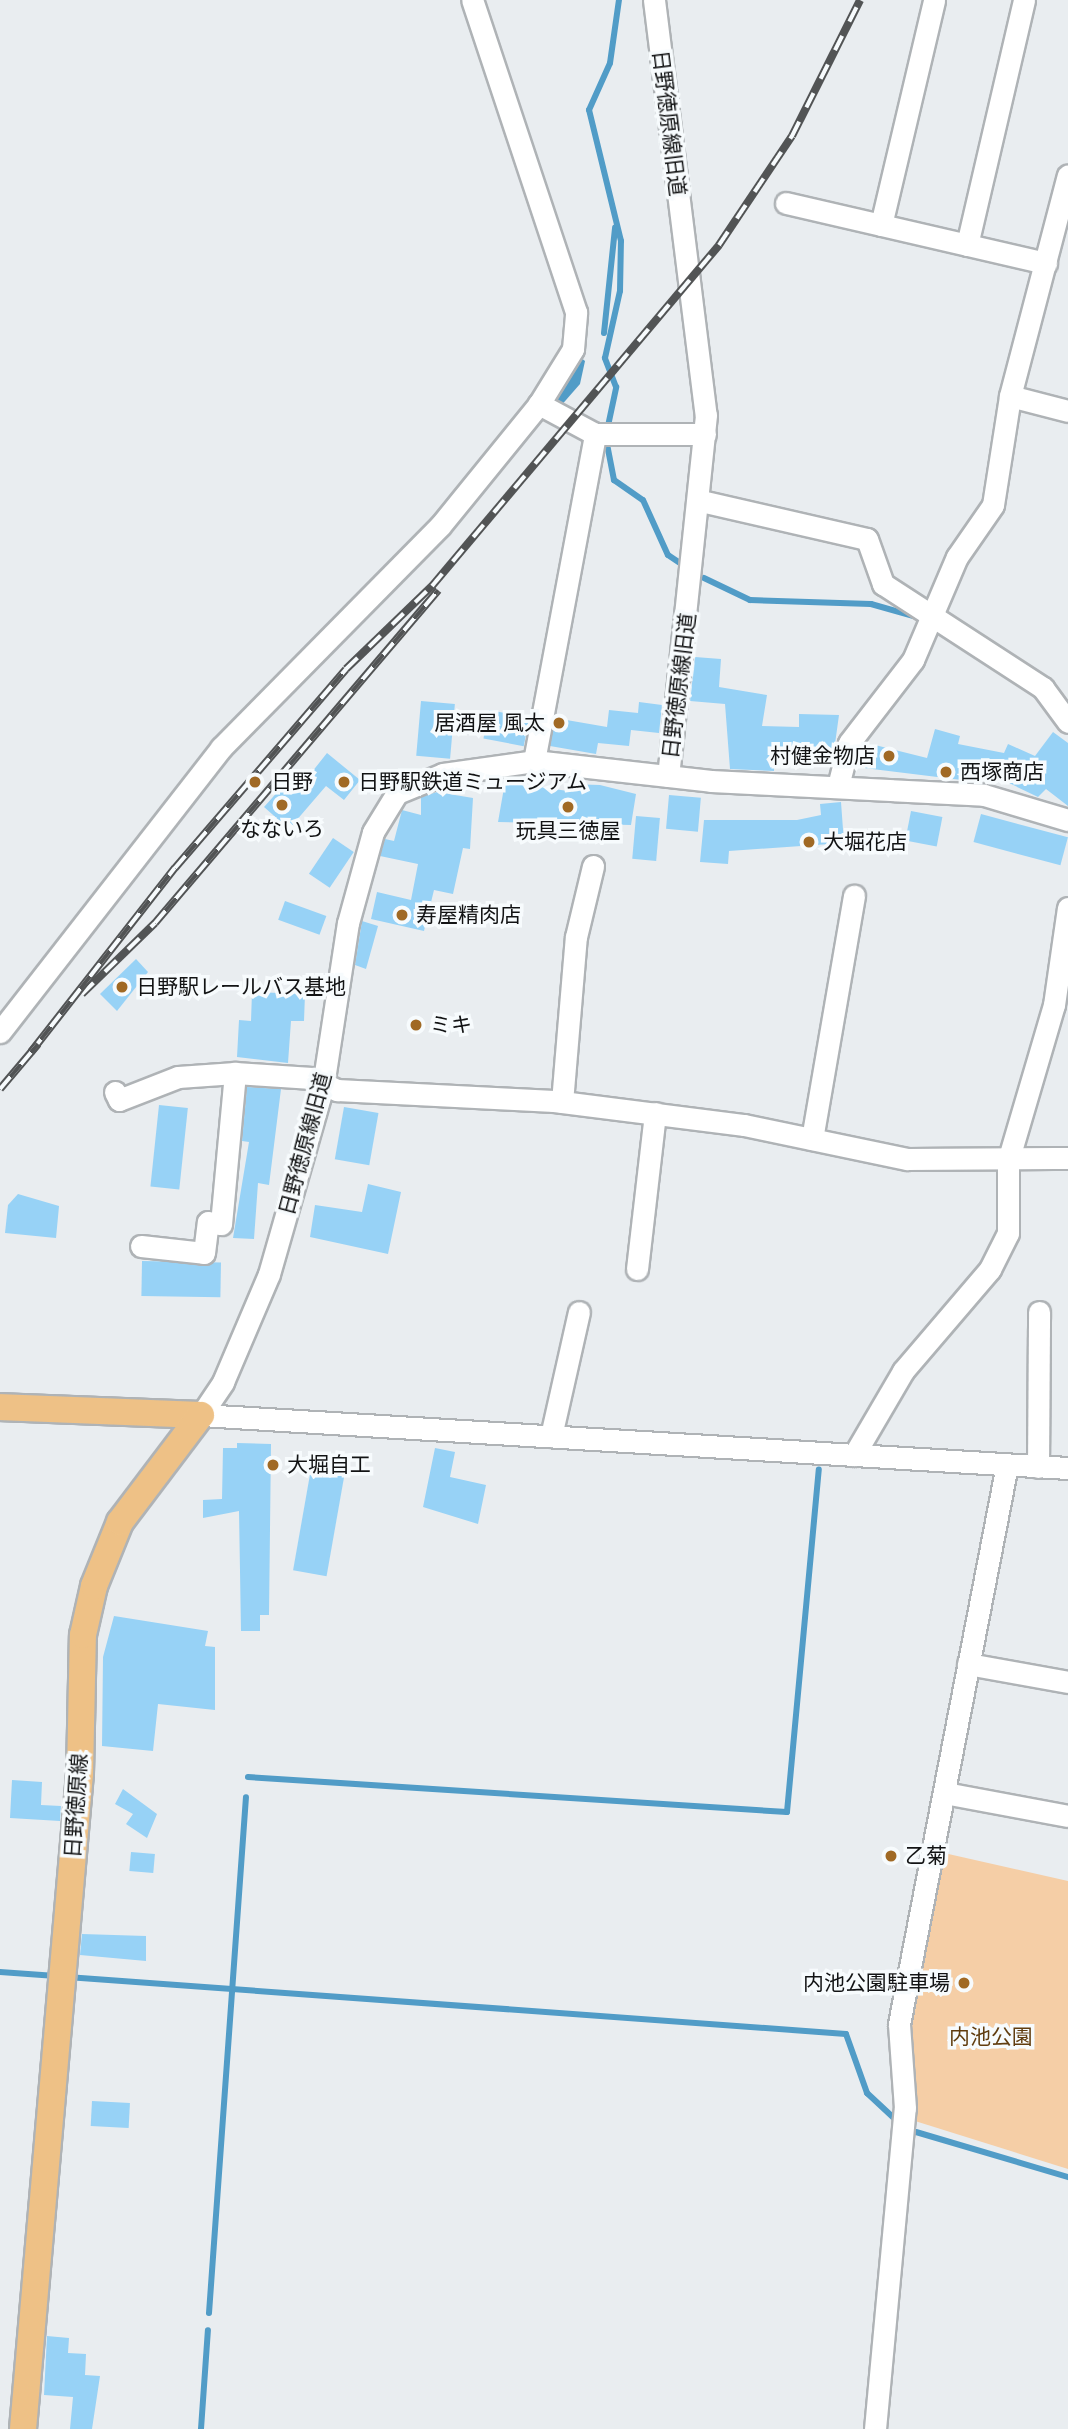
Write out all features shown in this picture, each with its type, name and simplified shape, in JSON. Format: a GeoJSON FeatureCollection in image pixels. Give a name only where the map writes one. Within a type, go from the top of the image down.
{"type":"FeatureCollection","features":[{"type":"Feature","properties":{"kind":"main road"},"geometry":{"type":"LineString","coordinates":[[0,1407],[201,1415]]}},
{"type":"Feature","properties":{"kind":"main road","name":"日野徳原線"},"geometry":{"type":"LineString","coordinates":[[23,2429],[80,1773],[83,1635],[94,1586],[120,1522],[201,1415]]}},
{"type":"Feature","properties":{"kind":"street"},"geometry":{"type":"LineString","coordinates":[[0,1032],[221,748],[440,526],[539,404],[573,349],[576,312],[472,0]]}},
{"type":"Feature","properties":{"kind":"street","name":"日野徳原線旧道"},"geometry":{"type":"LineString","coordinates":[[201,1415],[223,1382],[269,1275],[323,1086],[337,970],[382,810],[397,793],[443,774],[534,761],[668,776],[701,502],[705,434],[654,0]]}},
{"type":"Feature","properties":{"kind":"street"},"geometry":{"type":"LineString","coordinates":[[881,225],[934,0]]}},
{"type":"Feature","properties":{"kind":"street"},"geometry":{"type":"LineString","coordinates":[[967,244],[1024,0]]}},
{"type":"Feature","properties":{"kind":"street"},"geometry":{"type":"LineString","coordinates":[[838,786],[849,743],[901,679],[932,618],[957,557],[993,505],[1010,396],[1068,175]]}},
{"type":"Feature","properties":{"kind":"street"},"geometry":{"type":"LineString","coordinates":[[786,203],[1046,263]]}},
{"type":"Feature","properties":{"kind":"street"},"geometry":{"type":"LineString","coordinates":[[1010,396],[1068,411]]}},
{"type":"Feature","properties":{"kind":"street"},"geometry":{"type":"LineString","coordinates":[[539,404],[595,434],[705,434]]}},
{"type":"Feature","properties":{"kind":"street"},"geometry":{"type":"LineString","coordinates":[[534,761],[595,434]]}},
{"type":"Feature","properties":{"kind":"street"},"geometry":{"type":"LineString","coordinates":[[701,502],[867,539],[883,584],[1043,688],[1068,722]]}},
{"type":"Feature","properties":{"kind":"street"},"geometry":{"type":"LineString","coordinates":[[668,776],[984,795],[1068,820]]}},
{"type":"Feature","properties":{"kind":"street"},"geometry":{"type":"LineString","coordinates":[[562,1102],[576,937],[593,866]]}},
{"type":"Feature","properties":{"kind":"street"},"geometry":{"type":"LineString","coordinates":[[812,1139],[854,896]]}},
{"type":"Feature","properties":{"kind":"street"},"geometry":{"type":"LineString","coordinates":[[855,1455],[903,1371],[990,1269],[1008,1233],[1008,1161],[1061,1007],[1068,908]]}},
{"type":"Feature","properties":{"kind":"street"},"geometry":{"type":"LineString","coordinates":[[141,1246],[204,1253],[208,1223],[221,1224],[235,1073]]}},
{"type":"Feature","properties":{"kind":"street"},"geometry":{"type":"LineString","coordinates":[[115,1092],[119,1100],[178,1077],[235,1073],[312,1079],[323,1086],[562,1102],[655,1113],[812,1139],[907,1159],[1008,1161],[1068,1158]]}},
{"type":"Feature","properties":{"kind":"street"},"geometry":{"type":"LineString","coordinates":[[637,1269],[655,1113]]}},
{"type":"Feature","properties":{"kind":"street"},"geometry":{"type":"LineString","coordinates":[[551,1436],[579,1312]]}},
{"type":"Feature","properties":{"kind":"street"},"geometry":{"type":"LineString","coordinates":[[1038,1466],[1039,1312]]}},
{"type":"Feature","properties":{"kind":"street"},"geometry":{"type":"LineString","coordinates":[[201,1415],[1068,1468]]}},
{"type":"Feature","properties":{"kind":"street"},"geometry":{"type":"LineString","coordinates":[[875,2429],[905,2108],[899,2024],[1007,1465]]}},
{"type":"Feature","properties":{"kind":"street"},"geometry":{"type":"LineString","coordinates":[[968,1664],[1068,1682]]}},
{"type":"Feature","properties":{"kind":"street"},"geometry":{"type":"LineString","coordinates":[[945,1793],[1068,1816]]}},
{"type":"Feature","properties":{"kind":"green space","name":"内池公園"},"geometry":{"type":"Polygon","coordinates":[[[944,1853],[1068,1881],[1068,2169],[915,2121],[911,2032],[944,1853]]]}},
{"type":"Feature","properties":{"kind":"water"},"geometry":{"type":"Polygon","coordinates":[[[580,357],[585,361],[580,384],[559,408],[552,402],[580,357]]]}},
{"type":"Feature","properties":{"kind":"building"},"geometry":{"type":"Polygon","coordinates":[[[695,657],[721,659],[719,687],[767,695],[762,726],[799,727],[799,714],[839,715],[834,751],[775,748],[774,771],[730,769],[725,704],[690,701],[695,657]]]}},
{"type":"Feature","properties":{"kind":"building"},"geometry":{"type":"Polygon","coordinates":[[[421,701],[455,704],[450,759],[416,756],[421,701]]]}},
{"type":"Feature","properties":{"kind":"building"},"geometry":{"type":"Polygon","coordinates":[[[639,702],[662,705],[659,733],[631,730],[629,746],[598,743],[596,754],[550,746],[555,718],[607,727],[609,710],[638,713],[639,702]]]}},
{"type":"Feature","properties":{"kind":"building"},"geometry":{"type":"Polygon","coordinates":[[[489,710],[529,718],[524,746],[483,738],[489,710]]]}},
{"type":"Feature","properties":{"kind":"building"},"geometry":{"type":"Polygon","coordinates":[[[935,729],[960,736],[958,744],[1004,753],[1008,744],[1035,756],[1053,732],[1068,743],[1068,806],[1046,789],[1038,797],[980,769],[978,782],[856,767],[861,748],[873,752],[875,745],[927,758],[935,729]]]}},
{"type":"Feature","properties":{"kind":"building"},"geometry":{"type":"Polygon","coordinates":[[[327,753],[360,780],[344,800],[326,786],[289,829],[264,807],[298,769],[308,777],[327,753]]]}},
{"type":"Feature","properties":{"kind":"building"},"geometry":{"type":"Polygon","coordinates":[[[505,782],[568,791],[568,784],[600,785],[636,794],[631,825],[498,822],[505,782]]]}},
{"type":"Feature","properties":{"kind":"building"},"geometry":{"type":"Polygon","coordinates":[[[437,792],[473,798],[470,849],[463,848],[453,894],[434,890],[424,931],[371,919],[377,892],[411,900],[418,864],[380,856],[385,839],[394,841],[402,810],[421,815],[421,797],[437,792]]]}},
{"type":"Feature","properties":{"kind":"building"},"geometry":{"type":"Polygon","coordinates":[[[669,795],[701,798],[698,832],[666,829],[669,795]]]}},
{"type":"Feature","properties":{"kind":"building"},"geometry":{"type":"Polygon","coordinates":[[[841,802],[844,843],[729,851],[728,864],[700,862],[704,820],[797,820],[821,815],[820,804],[841,802]]]}},
{"type":"Feature","properties":{"kind":"building"},"geometry":{"type":"Polygon","coordinates":[[[911,811],[942,817],[937,847],[905,840],[911,811]]]}},
{"type":"Feature","properties":{"kind":"building"},"geometry":{"type":"Polygon","coordinates":[[[981,814],[1068,837],[1060,865],[973,842],[981,814]]]}},
{"type":"Feature","properties":{"kind":"building"},"geometry":{"type":"Polygon","coordinates":[[[636,816],[660,818],[656,861],[632,859],[636,816]]]}},
{"type":"Feature","properties":{"kind":"building"},"geometry":{"type":"Polygon","coordinates":[[[333,838],[354,852],[330,888],[309,874],[333,838]]]}},
{"type":"Feature","properties":{"kind":"building"},"geometry":{"type":"Polygon","coordinates":[[[285,901],[326,916],[320,935],[278,920],[285,901]]]}},
{"type":"Feature","properties":{"kind":"building"},"geometry":{"type":"Polygon","coordinates":[[[362,921],[378,926],[366,969],[355,965],[362,921]]]}},
{"type":"Feature","properties":{"kind":"building","name":"日野駅レールバス基地"},"geometry":{"type":"Polygon","coordinates":[[[136,959],[148,972],[117,1011],[100,994],[136,959]]]}},
{"type":"Feature","properties":{"kind":"building"},"geometry":{"type":"Polygon","coordinates":[[[252,992],[305,994],[304,1021],[291,1021],[288,1063],[237,1057],[239,1020],[251,1021],[252,992]]]}},
{"type":"Feature","properties":{"kind":"building"},"geometry":{"type":"Polygon","coordinates":[[[247,1087],[281,1089],[269,1185],[258,1183],[254,1239],[233,1238],[249,1142],[242,1141],[247,1087]]]}},
{"type":"Feature","properties":{"kind":"building"},"geometry":{"type":"Polygon","coordinates":[[[159,1105],[188,1108],[179,1190],[150,1187],[159,1105]]]}},
{"type":"Feature","properties":{"kind":"building"},"geometry":{"type":"Polygon","coordinates":[[[344,1107],[378,1113],[369,1165],[335,1159],[344,1107]]]}},
{"type":"Feature","properties":{"kind":"building"},"geometry":{"type":"Polygon","coordinates":[[[368,1184],[401,1192],[388,1254],[310,1237],[315,1205],[362,1212],[368,1184]]]}},
{"type":"Feature","properties":{"kind":"building"},"geometry":{"type":"Polygon","coordinates":[[[18,1194],[59,1206],[56,1238],[5,1233],[8,1205],[18,1194]]]}},
{"type":"Feature","properties":{"kind":"building"},"geometry":{"type":"Polygon","coordinates":[[[142,1261],[221,1262],[220,1297],[141,1296],[142,1261]]]}},
{"type":"Feature","properties":{"kind":"building"},"geometry":{"type":"Polygon","coordinates":[[[237,1443],[271,1444],[269,1615],[260,1615],[260,1631],[241,1631],[239,1511],[203,1518],[203,1500],[222,1499],[223,1448],[237,1448],[237,1443]]]}},
{"type":"Feature","properties":{"kind":"building"},"geometry":{"type":"Polygon","coordinates":[[[435,1448],[455,1452],[450,1477],[486,1485],[478,1524],[423,1507],[435,1448]]]}},
{"type":"Feature","properties":{"kind":"building"},"geometry":{"type":"Polygon","coordinates":[[[312,1463],[345,1469],[327,1576],[293,1570],[312,1463]]]}},
{"type":"Feature","properties":{"kind":"building"},"geometry":{"type":"Polygon","coordinates":[[[114,1616],[208,1631],[205,1646],[215,1647],[215,1710],[158,1704],[153,1751],[102,1746],[103,1657],[114,1616]]]}},
{"type":"Feature","properties":{"kind":"building"},"geometry":{"type":"Polygon","coordinates":[[[12,1780],[42,1782],[41,1805],[61,1806],[60,1821],[10,1818],[12,1780]]]}},
{"type":"Feature","properties":{"kind":"building"},"geometry":{"type":"Polygon","coordinates":[[[123,1789],[157,1814],[147,1838],[126,1824],[133,1814],[115,1804],[123,1789]]]}},
{"type":"Feature","properties":{"kind":"building"},"geometry":{"type":"Polygon","coordinates":[[[131,1852],[155,1854],[153,1873],[129,1871],[131,1852]]]}},
{"type":"Feature","properties":{"kind":"building"},"geometry":{"type":"Polygon","coordinates":[[[82,1934],[146,1936],[146,1961],[80,1955],[82,1934]]]}},
{"type":"Feature","properties":{"kind":"building"},"geometry":{"type":"Polygon","coordinates":[[[92,2101],[130,2103],[129,2128],[91,2126],[92,2101]]]}},
{"type":"Feature","properties":{"kind":"building"},"geometry":{"type":"Polygon","coordinates":[[[47,2336],[69,2338],[68,2353],[86,2354],[85,2375],[100,2376],[92,2429],[70,2429],[73,2397],[44,2395],[47,2336]]]}},
{"type":"Feature","properties":{"kind":"waterway"},"geometry":{"type":"LineString","coordinates":[[608,426],[616,387],[605,358],[620,291],[621,241],[589,110],[610,63],[619,0]]}},
{"type":"Feature","properties":{"kind":"waterway"},"geometry":{"type":"LineString","coordinates":[[604,333],[615,228]]}},
{"type":"Feature","properties":{"kind":"waterway"},"geometry":{"type":"LineString","coordinates":[[607,444],[614,480],[643,500],[668,555],[683,565]]}},
{"type":"Feature","properties":{"kind":"waterway"},"geometry":{"type":"LineString","coordinates":[[704,578],[750,600],[871,604],[917,617]]}},
{"type":"Feature","properties":{"kind":"waterway"},"geometry":{"type":"LineString","coordinates":[[248,1777],[787,1812],[819,1469]]}},
{"type":"Feature","properties":{"kind":"waterway"},"geometry":{"type":"LineString","coordinates":[[209,2313],[246,1797]]}},
{"type":"Feature","properties":{"kind":"waterway"},"geometry":{"type":"LineString","coordinates":[[0,1972],[56,1976]]}},
{"type":"Feature","properties":{"kind":"waterway"},"geometry":{"type":"LineString","coordinates":[[67,1977],[846,2034],[867,2093],[896,2120]]}},
{"type":"Feature","properties":{"kind":"waterway"},"geometry":{"type":"LineString","coordinates":[[916,2132],[1068,2177]]}},
{"type":"Feature","properties":{"kind":"waterway"},"geometry":{"type":"LineString","coordinates":[[201,2429],[208,2330]]}},
{"type":"Feature","properties":{"kind":"railway"},"geometry":{"type":"LineString","coordinates":[[31,1052],[175,868],[346,669],[432,586],[719,245],[792,136],[860,0]]}},
{"type":"Feature","properties":{"kind":"railway"},"geometry":{"type":"LineString","coordinates":[[82,994],[155,923],[438,590]]}},
{"type":"Feature","properties":{"kind":"railway"},"geometry":{"type":"LineString","coordinates":[[0,1089],[38,1044]]}},
{"type":"Feature","properties":{"kind":"place","name":"居酒屋 風太"},"geometry":{"type":"Point","coordinates":[559,723]}},
{"type":"Feature","properties":{"kind":"place","name":"村健金物店"},"geometry":{"type":"Point","coordinates":[889,756]}},
{"type":"Feature","properties":{"kind":"place","name":"西塚商店"},"geometry":{"type":"Point","coordinates":[946,772]}},
{"type":"Feature","properties":{"kind":"place","name":"日野"},"geometry":{"type":"Point","coordinates":[255,782]}},
{"type":"Feature","properties":{"kind":"place","name":"日野駅鉄道ミュージアム"},"geometry":{"type":"Point","coordinates":[344,782]}},
{"type":"Feature","properties":{"kind":"place","name":"なないろ"},"geometry":{"type":"Point","coordinates":[282,805]}},
{"type":"Feature","properties":{"kind":"place","name":"玩具三徳屋"},"geometry":{"type":"Point","coordinates":[568,807]}},
{"type":"Feature","properties":{"kind":"place","name":"大堀花店"},"geometry":{"type":"Point","coordinates":[809,842]}},
{"type":"Feature","properties":{"kind":"place","name":"寿屋精肉店"},"geometry":{"type":"Point","coordinates":[402,915]}},
{"type":"Feature","properties":{"kind":"place","name":"日野駅レールバス基地"},"geometry":{"type":"Point","coordinates":[122,987]}},
{"type":"Feature","properties":{"kind":"place","name":"ミキ"},"geometry":{"type":"Point","coordinates":[416,1025]}},
{"type":"Feature","properties":{"kind":"place","name":"大堀自工"},"geometry":{"type":"Point","coordinates":[273,1465]}},
{"type":"Feature","properties":{"kind":"place","name":"乙菊"},"geometry":{"type":"Point","coordinates":[891,1856]}},
{"type":"Feature","properties":{"kind":"place","name":"内池公園駐車場"},"geometry":{"type":"Point","coordinates":[964,1983]}}]}
